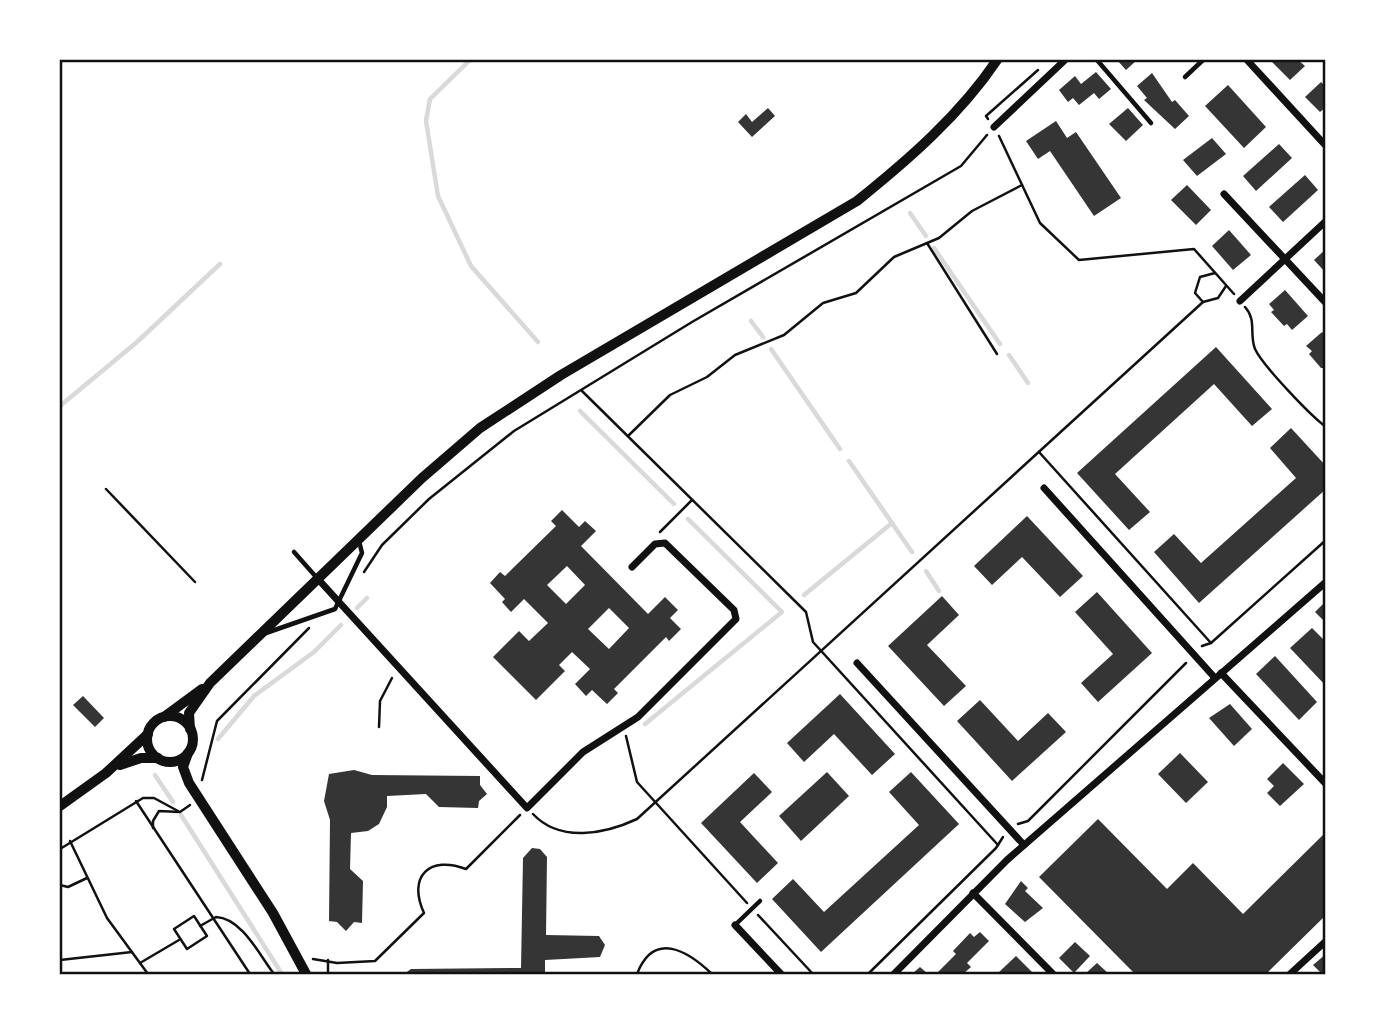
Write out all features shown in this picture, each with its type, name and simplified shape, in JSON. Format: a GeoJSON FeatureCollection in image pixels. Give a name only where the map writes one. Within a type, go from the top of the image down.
{"type":"FeatureCollection","features":[{"type":"Feature","properties":{"kind":"street"},"geometry":{"type":"LineString","coordinates":[[106,773],[148,734],[153,724],[210,683],[422,478],[497,416],[857,201],[896,172],[997,60]]}},
{"type":"Feature","properties":{"kind":"street"},"geometry":{"type":"LineString","coordinates":[[994,127],[1065,60]]}},
{"type":"Feature","properties":{"kind":"street"},"geometry":{"type":"LineString","coordinates":[[1247,60],[1325,146]]}},
{"type":"Feature","properties":{"kind":"street"},"geometry":{"type":"LineString","coordinates":[[1224,194],[1325,303]]}},
{"type":"Feature","properties":{"kind":"street"},"geometry":{"type":"LineString","coordinates":[[1240,301],[1325,221]]}},
{"type":"Feature","properties":{"kind":"street"},"geometry":{"type":"LineString","coordinates":[[1044,488],[1192,652],[1325,784]]}},
{"type":"Feature","properties":{"kind":"street"},"geometry":{"type":"LineString","coordinates":[[318,579],[527,808],[583,752],[624,729],[722,635],[737,616],[662,542],[653,546],[632,566]]}},
{"type":"Feature","properties":{"kind":"street"},"geometry":{"type":"LineString","coordinates":[[894,975],[973,893],[1024,845],[1325,582]]}},
{"type":"Feature","properties":{"kind":"street"},"geometry":{"type":"LineString","coordinates":[[857,663],[1024,845]]}},
{"type":"Feature","properties":{"kind":"street"},"geometry":{"type":"LineString","coordinates":[[210,683],[190,713],[192,740],[183,767],[189,783],[299,958],[306,975]]}},
{"type":"Feature","properties":{"kind":"street"},"geometry":{"type":"LineString","coordinates":[[162,718],[178,718],[190,729]]}},
{"type":"Feature","properties":{"kind":"street"},"geometry":{"type":"LineString","coordinates":[[148,734],[150,750],[189,783]]}},
{"type":"Feature","properties":{"kind":"street"},"geometry":{"type":"LineString","coordinates":[[60,806],[106,773],[130,760],[176,761],[188,753]]}},
{"type":"Feature","properties":{"kind":"street"},"geometry":{"type":"LineString","coordinates":[[973,893],[1053,975]]}},
{"type":"Feature","properties":{"kind":"street"},"geometry":{"type":"LineString","coordinates":[[735,925],[781,975]]}},
{"type":"Feature","properties":{"kind":"street"},"geometry":{"type":"LineString","coordinates":[[1290,975],[1325,941]]}},
{"type":"Feature","properties":{"kind":"lane"},"geometry":{"type":"LineString","coordinates":[[1097,60],[1151,123]]}},
{"type":"Feature","properties":{"kind":"lane"},"geometry":{"type":"LineString","coordinates":[[1185,77],[1203,60]]}},
{"type":"Feature","properties":{"kind":"lane"},"geometry":{"type":"LineString","coordinates":[[258,635],[330,612],[341,604],[362,553],[359,540]]}},
{"type":"Feature","properties":{"kind":"lane"},"geometry":{"type":"LineString","coordinates":[[294,552],[318,579]]}},
{"type":"Feature","properties":{"kind":"lane"},"geometry":{"type":"LineString","coordinates":[[735,925],[760,901]]}},
{"type":"Feature","properties":{"kind":"path"},"geometry":{"type":"LineString","coordinates":[[1040,68],[986,116],[994,127],[1040,223],[1079,260],[1194,249],[1252,315],[1255,348],[1309,415],[1325,427]]}},
{"type":"Feature","properties":{"kind":"path"},"geometry":{"type":"LineString","coordinates":[[351,580],[358,582],[382,545],[429,499],[514,431],[692,322],[961,166],[994,127]]}},
{"type":"Feature","properties":{"kind":"path"},"geometry":{"type":"LineString","coordinates":[[628,436],[670,395],[707,377],[735,355],[784,335],[815,308],[833,297],[856,293],[894,257],[950,231],[972,211],[1021,185]]}},
{"type":"Feature","properties":{"kind":"path"},"geometry":{"type":"LineString","coordinates":[[927,243],[997,354]]}},
{"type":"Feature","properties":{"kind":"path"},"geometry":{"type":"LineString","coordinates":[[1203,302],[1195,293],[1200,277],[1215,273]]}},
{"type":"Feature","properties":{"kind":"path"},"geometry":{"type":"LineString","coordinates":[[299,958],[328,959],[337,963],[375,961],[424,913],[417,898],[418,883],[429,868],[449,862],[466,869],[527,808],[542,824],[558,831],[608,832],[637,819],[1203,302],[1218,298],[1226,285]]}},
{"type":"Feature","properties":{"kind":"path"},"geometry":{"type":"LineString","coordinates":[[582,391],[806,612],[813,642],[998,845]]}},
{"type":"Feature","properties":{"kind":"path"},"geometry":{"type":"LineString","coordinates":[[1039,452],[1211,643]]}},
{"type":"Feature","properties":{"kind":"path"},"geometry":{"type":"LineString","coordinates":[[106,489],[195,582]]}},
{"type":"Feature","properties":{"kind":"path"},"geometry":{"type":"LineString","coordinates":[[662,542],[660,532],[692,500]]}},
{"type":"Feature","properties":{"kind":"path"},"geometry":{"type":"LineString","coordinates":[[868,975],[1010,830],[1028,821],[1185,667],[1192,652],[1211,643],[1325,540]]}},
{"type":"Feature","properties":{"kind":"path"},"geometry":{"type":"LineString","coordinates":[[202,781],[217,721],[303,632],[309,630],[309,619]]}},
{"type":"Feature","properties":{"kind":"path"},"geometry":{"type":"LineString","coordinates":[[379,727],[380,701],[392,678]]}},
{"type":"Feature","properties":{"kind":"path"},"geometry":{"type":"LineString","coordinates":[[624,729],[637,782],[654,804],[813,975]]}},
{"type":"Feature","properties":{"kind":"path"},"geometry":{"type":"LineString","coordinates":[[60,849],[136,801],[150,797],[182,811]]}},
{"type":"Feature","properties":{"kind":"path"},"geometry":{"type":"LineString","coordinates":[[153,828],[153,821],[159,811],[182,811],[199,799]]}},
{"type":"Feature","properties":{"kind":"path"},"geometry":{"type":"LineString","coordinates":[[136,801],[250,975]]}},
{"type":"Feature","properties":{"kind":"path"},"geometry":{"type":"LineString","coordinates":[[70,841],[107,918],[148,975]]}},
{"type":"Feature","properties":{"kind":"path"},"geometry":{"type":"LineString","coordinates":[[60,885],[68,887],[87,878]]}},
{"type":"Feature","properties":{"kind":"path"},"geometry":{"type":"LineString","coordinates":[[194,916],[200,926],[207,936],[187,949],[174,929],[194,916]]}},
{"type":"Feature","properties":{"kind":"path"},"geometry":{"type":"LineString","coordinates":[[200,926],[213,919],[224,918],[237,927],[274,975]]}},
{"type":"Feature","properties":{"kind":"path"},"geometry":{"type":"LineString","coordinates":[[140,963],[180,939]]}},
{"type":"Feature","properties":{"kind":"path"},"geometry":{"type":"LineString","coordinates":[[637,975],[648,957],[669,949],[682,950],[693,956],[712,975]]}},
{"type":"Feature","properties":{"kind":"path"},"geometry":{"type":"LineString","coordinates":[[60,960],[132,952]]}},
{"type":"Feature","properties":{"kind":"path"},"geometry":{"type":"LineString","coordinates":[[328,959],[328,975]]}},
{"type":"Feature","properties":{"kind":"path"},"geometry":{"type":"LineString","coordinates":[[318,975],[328,968]]}},
{"type":"Feature","properties":{"kind":"building"},"geometry":{"type":"Polygon","coordinates":[[[1117,60],[1137,60],[1126,70],[1117,60]]]}},
{"type":"Feature","properties":{"kind":"building"},"geometry":{"type":"Polygon","coordinates":[[[1270,60],[1298,60],[1305,66],[1290,80],[1270,60]]]}},
{"type":"Feature","properties":{"kind":"building"},"geometry":{"type":"Polygon","coordinates":[[[1096,72],[1111,89],[1099,99],[1094,93],[1079,105],[1073,98],[1068,102],[1059,90],[1075,76],[1081,84],[1096,72]]]}},
{"type":"Feature","properties":{"kind":"building"},"geometry":{"type":"Polygon","coordinates":[[[1152,73],[1172,102],[1175,100],[1189,116],[1175,129],[1144,100],[1147,98],[1137,86],[1152,73]]]}},
{"type":"Feature","properties":{"kind":"building"},"geometry":{"type":"Polygon","coordinates":[[[1321,82],[1326,87],[1326,107],[1320,112],[1305,97],[1321,82]]]}},
{"type":"Feature","properties":{"kind":"building"},"geometry":{"type":"Polygon","coordinates":[[[1228,85],[1266,127],[1244,148],[1205,106],[1228,85]]]}},
{"type":"Feature","properties":{"kind":"building"},"geometry":{"type":"Polygon","coordinates":[[[768,108],[775,116],[752,137],[738,122],[746,114],[752,122],[768,108]]]}},
{"type":"Feature","properties":{"kind":"building"},"geometry":{"type":"Polygon","coordinates":[[[1128,108],[1143,125],[1126,141],[1109,124],[1128,108]]]}},
{"type":"Feature","properties":{"kind":"building"},"geometry":{"type":"Polygon","coordinates":[[[1056,121],[1067,138],[1076,132],[1121,198],[1094,216],[1050,151],[1038,159],[1026,141],[1056,121]]]}},
{"type":"Feature","properties":{"kind":"building"},"geometry":{"type":"Polygon","coordinates":[[[1212,138],[1226,154],[1197,176],[1183,160],[1212,138]]]}},
{"type":"Feature","properties":{"kind":"building"},"geometry":{"type":"Polygon","coordinates":[[[1279,144],[1292,158],[1256,191],[1243,176],[1279,144]]]}},
{"type":"Feature","properties":{"kind":"building"},"geometry":{"type":"Polygon","coordinates":[[[1305,175],[1318,190],[1283,222],[1269,207],[1305,175]]]}},
{"type":"Feature","properties":{"kind":"building"},"geometry":{"type":"Polygon","coordinates":[[[1187,185],[1211,210],[1196,225],[1171,200],[1187,185]]]}},
{"type":"Feature","properties":{"kind":"building"},"geometry":{"type":"Polygon","coordinates":[[[1229,230],[1251,255],[1233,270],[1212,246],[1229,230]]]}},
{"type":"Feature","properties":{"kind":"building"},"geometry":{"type":"Polygon","coordinates":[[[1326,249],[1326,273],[1314,260],[1326,249]]]}},
{"type":"Feature","properties":{"kind":"building"},"geometry":{"type":"Polygon","coordinates":[[[1285,290],[1308,316],[1292,330],[1287,324],[1284,326],[1271,312],[1274,310],[1269,304],[1285,290]]]}},
{"type":"Feature","properties":{"kind":"building"},"geometry":{"type":"Polygon","coordinates":[[[1322,332],[1326,336],[1326,368],[1321,368],[1309,354],[1312,351],[1306,346],[1322,332]]]}},
{"type":"Feature","properties":{"kind":"building"},"geometry":{"type":"Polygon","coordinates":[[[1216,347],[1272,409],[1252,426],[1214,384],[1115,474],[1150,512],[1129,530],[1077,473],[1216,347]]]}},
{"type":"Feature","properties":{"kind":"building"},"geometry":{"type":"Polygon","coordinates":[[[1291,428],[1326,466],[1326,489],[1199,603],[1154,552],[1174,534],[1201,563],[1296,478],[1270,448],[1291,428]]]}},
{"type":"Feature","properties":{"kind":"building"},"geometry":{"type":"Polygon","coordinates":[[[562,510],[579,527],[585,521],[596,531],[581,546],[648,614],[665,597],[678,610],[670,618],[681,629],[669,641],[666,637],[614,689],[618,693],[607,704],[592,690],[586,696],[575,684],[590,669],[572,652],[559,665],[565,671],[536,700],[493,657],[519,631],[529,641],[548,623],[524,599],[511,612],[502,602],[505,599],[490,583],[500,572],[505,576],[556,526],[551,521],[562,510]],[[567,566],[547,585],[566,604],[585,585],[567,566]],[[609,608],[588,629],[609,649],[629,628],[609,608]]]}},
{"type":"Feature","properties":{"kind":"building"},"geometry":{"type":"Polygon","coordinates":[[[1027,516],[1083,576],[1060,597],[1022,557],[992,585],[974,566],[1027,516]]]}},
{"type":"Feature","properties":{"kind":"building"},"geometry":{"type":"Polygon","coordinates":[[[1097,592],[1152,653],[1098,702],[1081,683],[1113,654],[1075,612],[1097,592]]]}},
{"type":"Feature","properties":{"kind":"building"},"geometry":{"type":"Polygon","coordinates":[[[942,596],[959,615],[927,645],[966,686],[944,706],[888,646],[942,596]]]}},
{"type":"Feature","properties":{"kind":"building"},"geometry":{"type":"Polygon","coordinates":[[[1326,601],[1326,623],[1315,612],[1326,601]]]}},
{"type":"Feature","properties":{"kind":"building"},"geometry":{"type":"Polygon","coordinates":[[[1312,628],[1326,642],[1326,686],[1290,648],[1312,628]]]}},
{"type":"Feature","properties":{"kind":"building"},"geometry":{"type":"Polygon","coordinates":[[[1275,656],[1317,702],[1299,720],[1256,674],[1275,656]]]}},
{"type":"Feature","properties":{"kind":"building"},"geometry":{"type":"Polygon","coordinates":[[[840,694],[895,754],[872,775],[834,734],[804,762],[787,743],[840,694]]]}},
{"type":"Feature","properties":{"kind":"building"},"geometry":{"type":"Polygon","coordinates":[[[83,696],[104,718],[95,727],[73,705],[83,696]]]}},
{"type":"Feature","properties":{"kind":"building"},"geometry":{"type":"Polygon","coordinates":[[[980,700],[1018,741],[1048,713],[1066,732],[1012,781],[957,721],[980,700]]]}},
{"type":"Feature","properties":{"kind":"building"},"geometry":{"type":"Polygon","coordinates":[[[1230,704],[1252,729],[1234,746],[1209,718],[1230,704]]]}},
{"type":"Feature","properties":{"kind":"building"},"geometry":{"type":"Polygon","coordinates":[[[1180,753],[1208,782],[1186,803],[1158,774],[1180,753]]]}},
{"type":"Feature","properties":{"kind":"building"},"geometry":{"type":"Polygon","coordinates":[[[1283,763],[1304,784],[1280,806],[1267,793],[1274,786],[1267,779],[1283,763]]]}},
{"type":"Feature","properties":{"kind":"building"},"geometry":{"type":"Polygon","coordinates":[[[354,770],[372,775],[480,776],[480,785],[487,794],[479,801],[478,808],[439,807],[426,794],[387,796],[387,807],[379,824],[368,831],[351,833],[350,869],[363,881],[362,923],[354,922],[346,931],[337,922],[329,921],[330,820],[324,801],[329,774],[354,770]]]}},
{"type":"Feature","properties":{"kind":"building"},"geometry":{"type":"Polygon","coordinates":[[[827,772],[849,796],[801,841],[779,816],[827,772]]]}},
{"type":"Feature","properties":{"kind":"building"},"geometry":{"type":"Polygon","coordinates":[[[911,772],[959,824],[821,952],[772,899],[793,879],[824,912],[919,825],[889,792],[911,772]]]}},
{"type":"Feature","properties":{"kind":"building"},"geometry":{"type":"Polygon","coordinates":[[[754,773],[772,792],[740,822],[778,863],[757,883],[701,823],[754,773]]]}},
{"type":"Feature","properties":{"kind":"building"},"geometry":{"type":"Polygon","coordinates":[[[1098,819],[1167,889],[1193,863],[1243,914],[1326,832],[1326,915],[1266,974],[1135,974],[1039,877],[1098,819]]]}},
{"type":"Feature","properties":{"kind":"building"},"geometry":{"type":"Polygon","coordinates":[[[532,848],[540,849],[547,857],[546,935],[599,936],[605,945],[600,957],[545,960],[545,974],[404,974],[411,969],[521,968],[523,858],[532,848]]]}},
{"type":"Feature","properties":{"kind":"building"},"geometry":{"type":"Polygon","coordinates":[[[1021,881],[1028,888],[1025,891],[1043,908],[1025,922],[1005,904],[1021,881]]]}},
{"type":"Feature","properties":{"kind":"building"},"geometry":{"type":"Polygon","coordinates":[[[980,932],[989,941],[967,963],[971,967],[963,974],[938,972],[956,954],[953,951],[970,933],[974,937],[980,932]]]}},
{"type":"Feature","properties":{"kind":"building"},"geometry":{"type":"Polygon","coordinates":[[[1075,942],[1090,956],[1074,973],[1059,958],[1075,942]]]}},
{"type":"Feature","properties":{"kind":"building"},"geometry":{"type":"Polygon","coordinates":[[[1326,954],[1326,974],[1322,974],[1313,965],[1326,954]]]}},
{"type":"Feature","properties":{"kind":"building"},"geometry":{"type":"Polygon","coordinates":[[[1016,956],[1034,974],[997,974],[1016,956]]]}},
{"type":"Feature","properties":{"kind":"building"},"geometry":{"type":"Polygon","coordinates":[[[1097,963],[1109,974],[1085,974],[1097,963]]]}},
{"type":"Feature","properties":{"kind":"building"},"geometry":{"type":"Polygon","coordinates":[[[920,967],[928,974],[912,974],[920,967]]]}},
{"type":"Feature","properties":{"kind":"waterway"},"geometry":{"type":"LineString","coordinates":[[470,60],[430,99],[426,121],[438,196],[471,266],[538,342]]}},
{"type":"Feature","properties":{"kind":"waterway"},"geometry":{"type":"LineString","coordinates":[[910,213],[926,236]]}},
{"type":"Feature","properties":{"kind":"waterway"},"geometry":{"type":"LineString","coordinates":[[934,248],[1000,344]]}},
{"type":"Feature","properties":{"kind":"waterway"},"geometry":{"type":"LineString","coordinates":[[60,406],[137,342],[220,264]]}},
{"type":"Feature","properties":{"kind":"waterway"},"geometry":{"type":"LineString","coordinates":[[751,321],[763,337]]}},
{"type":"Feature","properties":{"kind":"waterway"},"geometry":{"type":"LineString","coordinates":[[771,349],[840,449]]}},
{"type":"Feature","properties":{"kind":"waterway"},"geometry":{"type":"LineString","coordinates":[[1009,355],[1028,383]]}},
{"type":"Feature","properties":{"kind":"waterway"},"geometry":{"type":"LineString","coordinates":[[580,411],[674,504]]}},
{"type":"Feature","properties":{"kind":"waterway"},"geometry":{"type":"LineString","coordinates":[[849,461],[912,552]]}},
{"type":"Feature","properties":{"kind":"waterway"},"geometry":{"type":"LineString","coordinates":[[645,724],[782,612],[688,519]]}},
{"type":"Feature","properties":{"kind":"waterway"},"geometry":{"type":"LineString","coordinates":[[804,595],[892,523]]}},
{"type":"Feature","properties":{"kind":"waterway"},"geometry":{"type":"LineString","coordinates":[[926,571],[939,591]]}},
{"type":"Feature","properties":{"kind":"waterway"},"geometry":{"type":"LineString","coordinates":[[357,608],[367,598]]}},
{"type":"Feature","properties":{"kind":"waterway"},"geometry":{"type":"LineString","coordinates":[[218,739],[254,696],[314,652],[341,625]]}},
{"type":"Feature","properties":{"kind":"waterway"},"geometry":{"type":"LineString","coordinates":[[155,775],[173,802]]}},
{"type":"Feature","properties":{"kind":"waterway"},"geometry":{"type":"LineString","coordinates":[[181,815],[282,974]]}}]}
